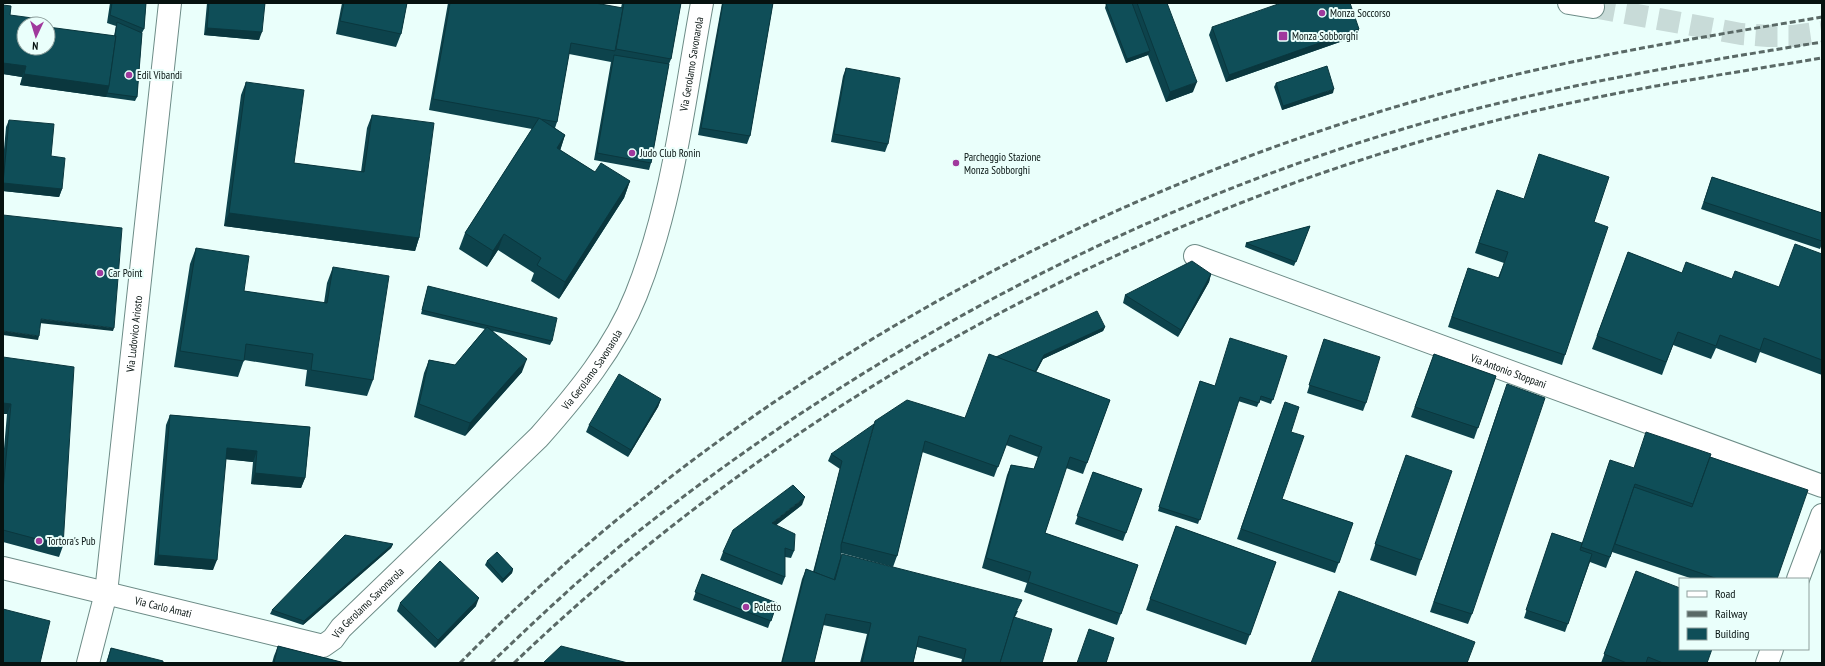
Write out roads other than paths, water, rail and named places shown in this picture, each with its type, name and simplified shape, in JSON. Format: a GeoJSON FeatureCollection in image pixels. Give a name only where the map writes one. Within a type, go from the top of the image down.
{"type":"FeatureCollection","features":[{"type":"Feature","properties":{"kind":"street","name":"Via Ludovico Ariosto"},"geometry":{"type":"LineString","coordinates":[[88,663],[106,593],[170,3]]}},
{"type":"Feature","properties":{"kind":"street","name":"Via Gerolamo Savonarola"},"geometry":{"type":"LineString","coordinates":[[323,646],[539,437],[566,407],[614,338],[636,295],[664,209],[702,3]]}},
{"type":"Feature","properties":{"kind":"street"},"geometry":{"type":"LineString","coordinates":[[1569,3],[1592,7]]}},
{"type":"Feature","properties":{"kind":"street","name":"Via Antonio Stoppani"},"geometry":{"type":"LineString","coordinates":[[1195,256],[1822,486]]}},
{"type":"Feature","properties":{"kind":"street"},"geometry":{"type":"LineString","coordinates":[[1798,578],[1822,515]]}},
{"type":"Feature","properties":{"kind":"street","name":"Via Carlo Amati"},"geometry":{"type":"LineString","coordinates":[[3,568],[323,646]]}},
{"type":"Feature","properties":{"kind":"street"},"geometry":{"type":"LineString","coordinates":[[1767,663],[1772,650]]}},
{"type":"Feature","properties":{"kind":"tunnel"},"geometry":{"type":"LineString","coordinates":[[1593,7],[1741,34],[1794,36],[1822,32]]}},
{"type":"Feature","properties":{"kind":"railway"},"geometry":{"type":"LineString","coordinates":[[460,663],[566,563],[680,470],[799,385],[925,308],[1055,240],[1189,180],[1326,129],[1466,87],[1599,57],[1822,17]]}},
{"type":"Feature","properties":{"kind":"railway"},"geometry":{"type":"LineString","coordinates":[[491,663],[573,586],[625,542],[713,475],[804,411],[898,352],[994,298],[1093,248],[1194,203],[1298,164],[1403,129],[1455,114],[1506,101],[1611,79],[1822,42]]}},
{"type":"Feature","properties":{"kind":"railway"},"geometry":{"type":"LineString","coordinates":[[514,663],[618,570],[728,484],[842,405],[961,334],[1084,271],[1211,215],[1342,166],[1475,126],[1604,96],[1822,58]]}},
{"type":"Feature","properties":{"kind":"place","name":"Monza Soccorso"},"geometry":{"type":"Point","coordinates":[1322,13]}},
{"type":"Feature","properties":{"kind":"place","name":"Monza Sobborghi"},"geometry":{"type":"Point","coordinates":[1283,36]}},
{"type":"Feature","properties":{"kind":"place","name":"Edil Vibandi"},"geometry":{"type":"Point","coordinates":[129,75]}},
{"type":"Feature","properties":{"kind":"place","name":"Judo Club Ronin"},"geometry":{"type":"Point","coordinates":[632,153]}},
{"type":"Feature","properties":{"kind":"place","name":"Parcheggio Stazione Monza Sobborghi"},"geometry":{"type":"Point","coordinates":[956,163]}},
{"type":"Feature","properties":{"kind":"place","name":"Car Point"},"geometry":{"type":"Point","coordinates":[100,273]}},
{"type":"Feature","properties":{"kind":"place","name":"Tortora's Pub"},"geometry":{"type":"Point","coordinates":[39,541]}},
{"type":"Feature","properties":{"kind":"place","name":"Poletto"},"geometry":{"type":"Point","coordinates":[746,607]}}]}
